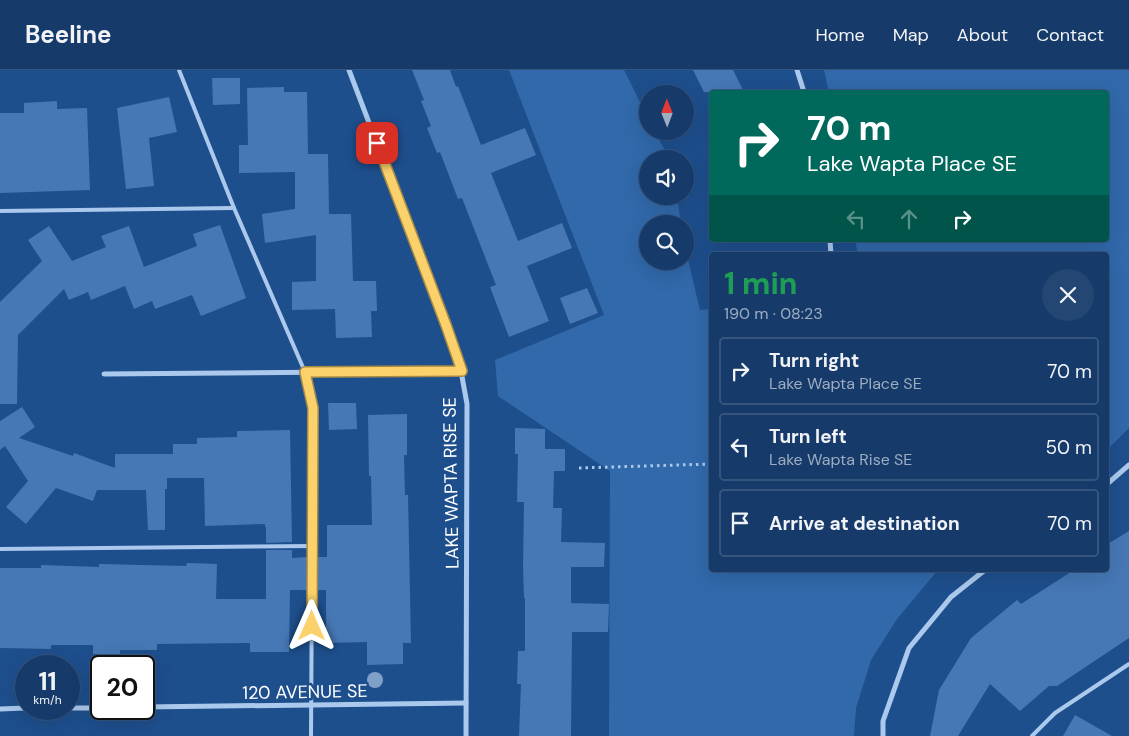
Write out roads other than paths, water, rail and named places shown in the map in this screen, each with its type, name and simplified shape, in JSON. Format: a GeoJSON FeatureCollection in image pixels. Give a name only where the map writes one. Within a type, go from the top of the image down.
{"type":"FeatureCollection","features":[{"type":"Feature","properties":{"kind":"street","name":"LAKE WAPTA RISE SE"},"geometry":{"type":"LineString","coordinates":[[349,70],[462,371],[467,404],[466,736]]}},
{"type":"Feature","properties":{"kind":"street"},"geometry":{"type":"LineString","coordinates":[[797,70],[803,90]]}},
{"type":"Feature","properties":{"kind":"street"},"geometry":{"type":"LineString","coordinates":[[104,374],[462,371]]}},
{"type":"Feature","properties":{"kind":"street"},"geometry":{"type":"LineString","coordinates":[[1109,482],[1129,465]]}},
{"type":"Feature","properties":{"kind":"street"},"geometry":{"type":"LineString","coordinates":[[883,736],[883,721],[909,648],[951,597],[982,572]]}},
{"type":"Feature","properties":{"kind":"street","name":"120 AVENUE SE"},"geometry":{"type":"LineString","coordinates":[[155,707],[466,703]]}},
{"type":"Feature","properties":{"kind":"street"},"geometry":{"type":"LineString","coordinates":[[0,709],[15,708]]}},
{"type":"Feature","properties":{"kind":"lane"},"geometry":{"type":"LineString","coordinates":[[179,70],[234,208],[305,372],[313,408],[312,736]]}},
{"type":"Feature","properties":{"kind":"lane"},"geometry":{"type":"LineString","coordinates":[[0,211],[234,208]]}},
{"type":"Feature","properties":{"kind":"lane"},"geometry":{"type":"LineString","coordinates":[[0,549],[313,546]]}},
{"type":"Feature","properties":{"kind":"lane"},"geometry":{"type":"LineString","coordinates":[[1032,736],[1055,713],[1129,664]]}}]}
